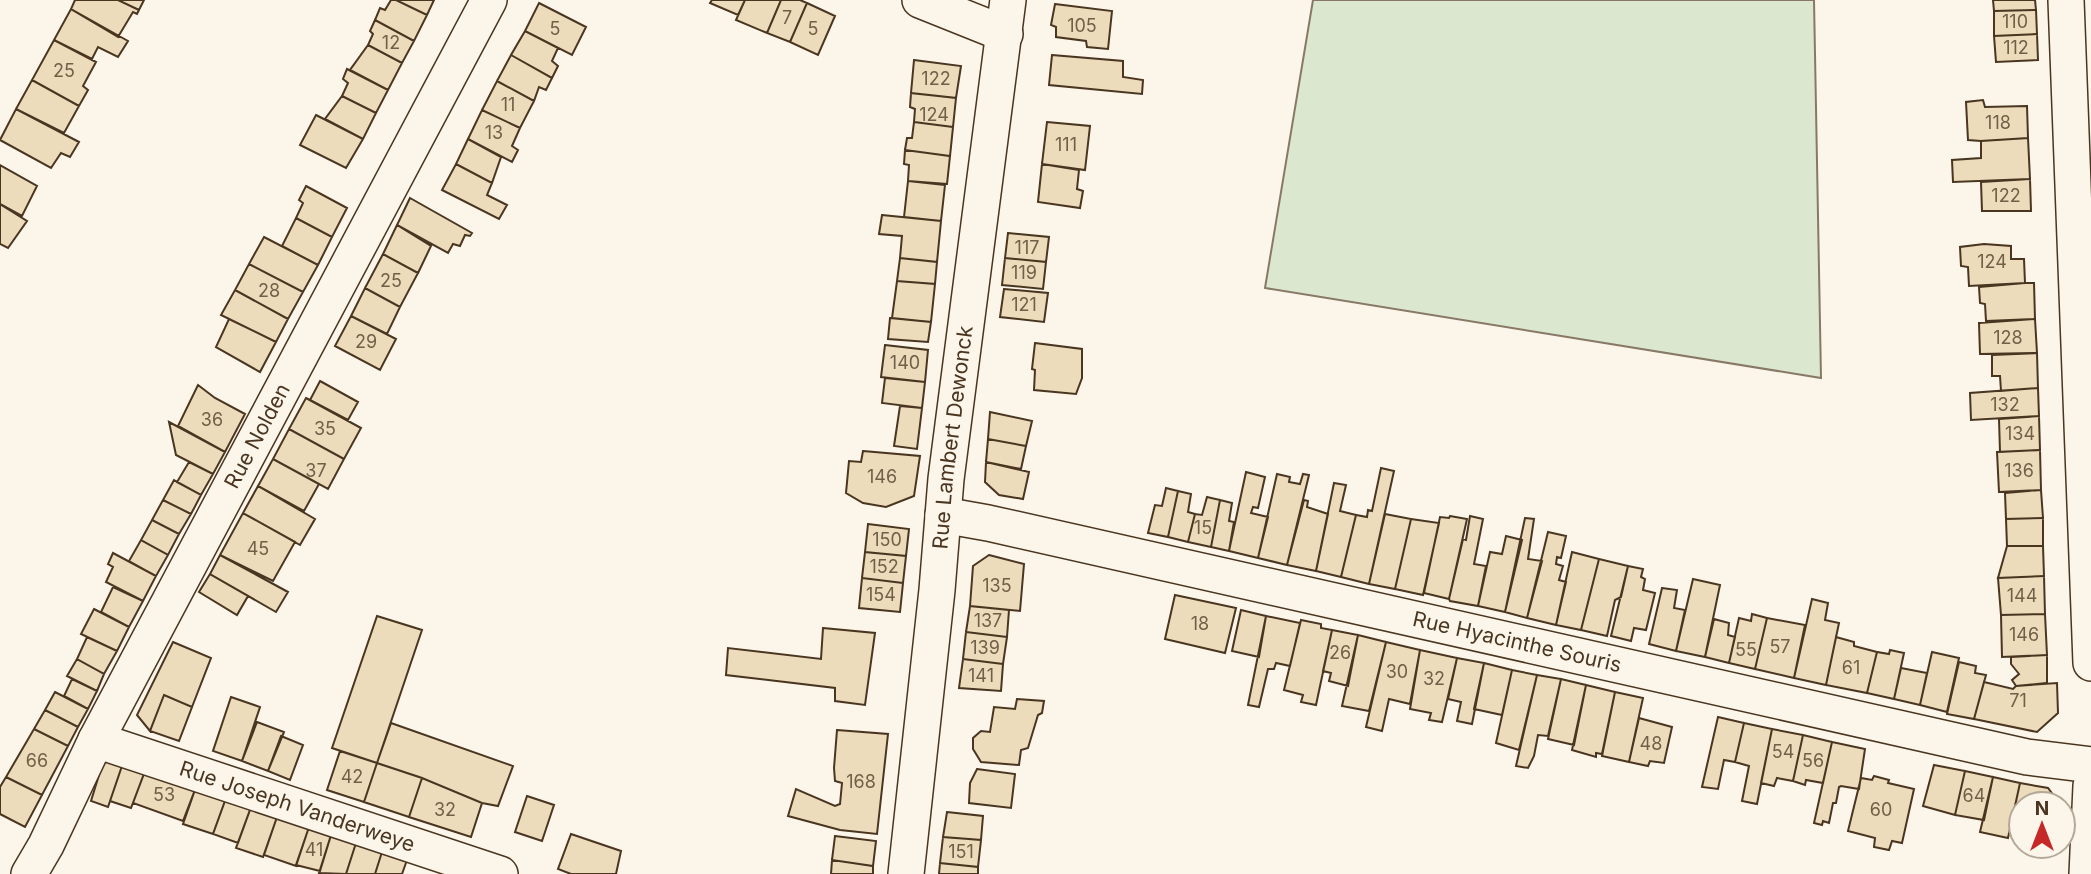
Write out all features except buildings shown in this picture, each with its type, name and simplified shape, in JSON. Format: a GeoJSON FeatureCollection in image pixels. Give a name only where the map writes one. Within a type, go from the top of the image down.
{"type":"FeatureCollection","features":[{"type":"Feature","properties":{"kind":"street","name":"Rue Nolden"},"geometry":{"type":"LineString","coordinates":[[29,874],[46,845],[96,740],[489,0]]}},
{"type":"Feature","properties":{"kind":"street"},"geometry":{"type":"LineString","coordinates":[[920,0],[1004,34]]}},
{"type":"Feature","properties":{"kind":"street","name":"Rue Lambert Dewonck"},"geometry":{"type":"LineString","coordinates":[[906,874],[936,604],[943,515],[1008,0]]}},
{"type":"Feature","properties":{"kind":"street"},"geometry":{"type":"LineString","coordinates":[[2066,0],[2091,663]]}},
{"type":"Feature","properties":{"kind":"street","name":"Rue Hyacinthe Souris"},"geometry":{"type":"LineString","coordinates":[[943,515],[2027,757],[2091,765]]}},
{"type":"Feature","properties":{"kind":"street","name":"Rue Joseph Vanderweye"},"geometry":{"type":"LineString","coordinates":[[96,740],[500,874]]}},
{"type":"Feature","properties":{"kind":"street"},"geometry":{"type":"LineString","coordinates":[[2087,874],[2091,786]]}},
{"type":"Feature","properties":{"kind":"green space"},"geometry":{"type":"Polygon","coordinates":[[[1313,0],[1814,0],[1821,378],[1265,288],[1313,0]]]}}]}
